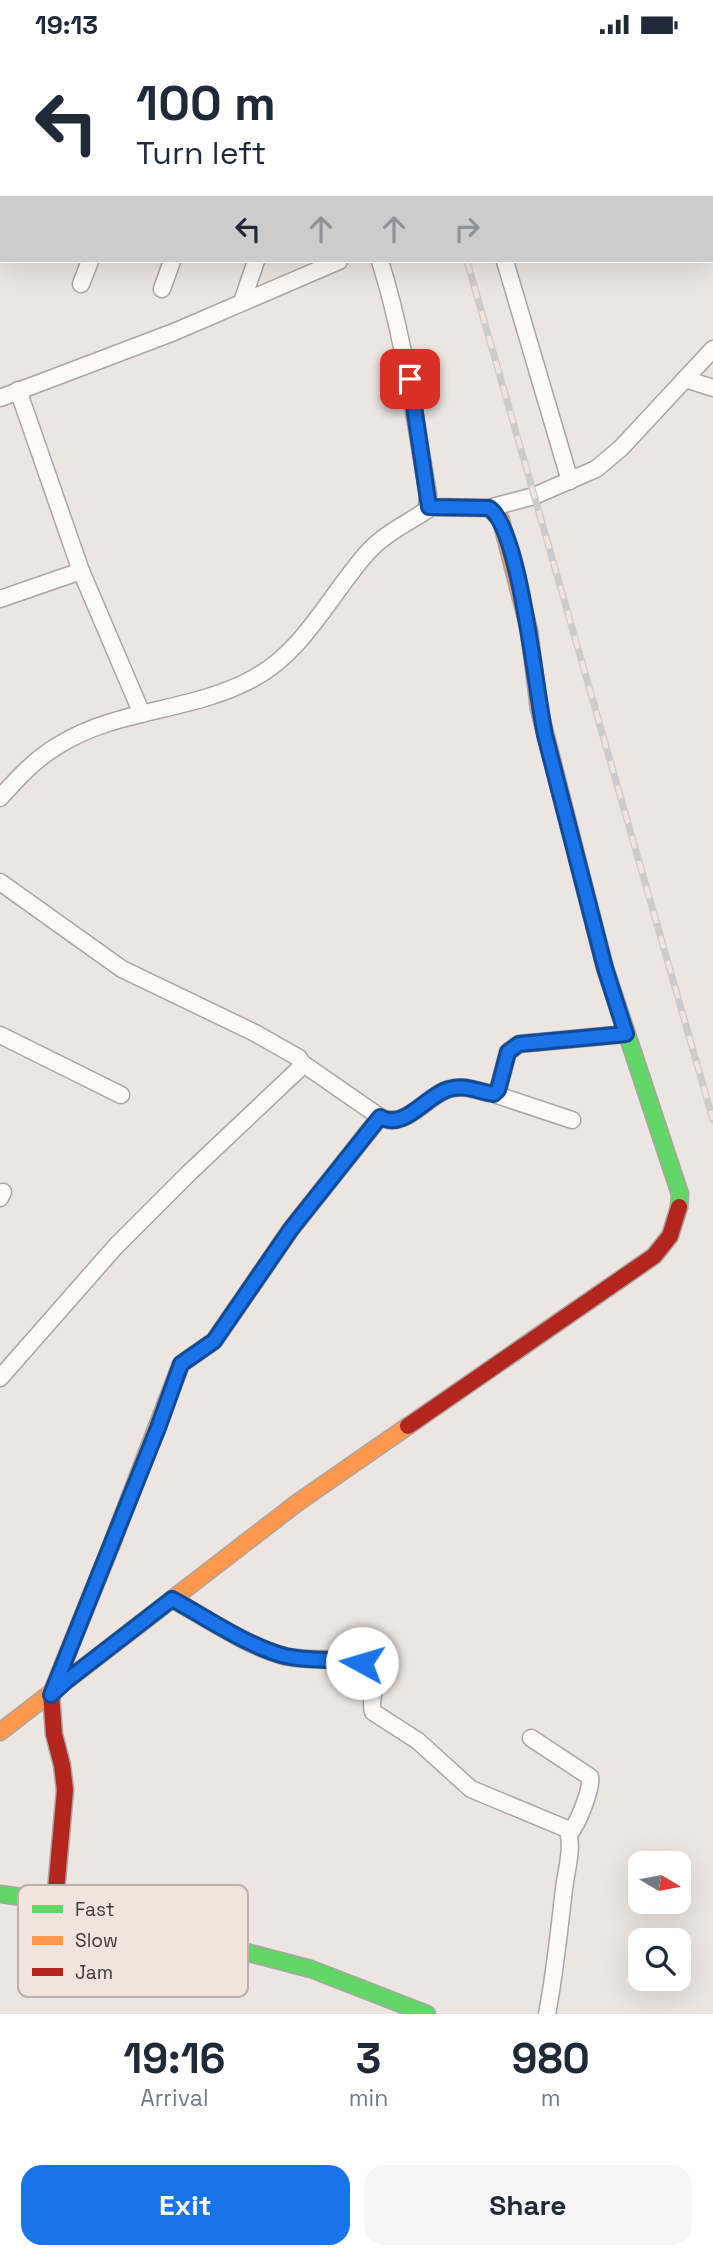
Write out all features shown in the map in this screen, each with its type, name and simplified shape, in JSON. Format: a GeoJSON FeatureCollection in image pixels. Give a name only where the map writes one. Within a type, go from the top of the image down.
{"type":"FeatureCollection","features":[{"type":"Feature","properties":{"kind":"street"},"geometry":{"type":"LineString","coordinates":[[81,284],[89,263]]}},
{"type":"Feature","properties":{"kind":"street"},"geometry":{"type":"LineString","coordinates":[[162,289],[171,263]]}},
{"type":"Feature","properties":{"kind":"street"},"geometry":{"type":"LineString","coordinates":[[242,302],[255,263]]}},
{"type":"Feature","properties":{"kind":"street"},"geometry":{"type":"LineString","coordinates":[[0,398],[174,332],[335,263]]}},
{"type":"Feature","properties":{"kind":"street"},"geometry":{"type":"LineString","coordinates":[[0,798],[32,764],[60,744],[111,723],[219,695],[269,669],[295,645],[378,542],[429,507],[410,379],[394,306],[381,263]]}},
{"type":"Feature","properties":{"kind":"street"},"geometry":{"type":"LineString","coordinates":[[506,263],[570,481]]}},
{"type":"Feature","properties":{"kind":"street"},"geometry":{"type":"LineString","coordinates":[[429,507],[489,508],[534,496],[596,470],[610,459],[713,349]]}},
{"type":"Feature","properties":{"kind":"street"},"geometry":{"type":"LineString","coordinates":[[685,379],[713,388]]}},
{"type":"Feature","properties":{"kind":"street"},"geometry":{"type":"LineString","coordinates":[[18,390],[81,571],[142,714]]}},
{"type":"Feature","properties":{"kind":"street"},"geometry":{"type":"LineString","coordinates":[[0,1732],[296,1503],[660,1251],[676,1227],[681,1207],[680,1194],[605,968],[537,700],[529,630],[507,536],[501,520],[489,508]]}},
{"type":"Feature","properties":{"kind":"street"},"geometry":{"type":"LineString","coordinates":[[0,599],[81,571]]}},
{"type":"Feature","properties":{"kind":"street"},"geometry":{"type":"LineString","coordinates":[[0,882],[122,969],[255,1033],[299,1058],[302,1063],[387,1121],[395,1121],[410,1114],[435,1095],[457,1087],[494,1094],[572,1120]]}},
{"type":"Feature","properties":{"kind":"street"},"geometry":{"type":"LineString","coordinates":[[494,1094],[498,1090],[508,1052],[514,1046],[626,1034]]}},
{"type":"Feature","properties":{"kind":"street"},"geometry":{"type":"LineString","coordinates":[[0,1035],[121,1095]]}},
{"type":"Feature","properties":{"kind":"street"},"geometry":{"type":"LineString","coordinates":[[0,1378],[116,1246],[299,1069],[302,1063]]}},
{"type":"Feature","properties":{"kind":"street"},"geometry":{"type":"LineString","coordinates":[[57,1885],[65,1790],[54,1734],[51,1695],[181,1364],[214,1341],[291,1229],[380,1117]]}},
{"type":"Feature","properties":{"kind":"street"},"geometry":{"type":"LineString","coordinates":[[172,1599],[272,1652],[298,1658],[346,1660],[370,1667],[375,1677],[371,1707],[373,1712],[418,1741],[471,1789],[564,1826],[569,1834]]}},
{"type":"Feature","properties":{"kind":"street"},"geometry":{"type":"LineString","coordinates":[[531,1738],[590,1777],[590,1788],[569,1834],[554,1978],[547,2014]]}},
{"type":"Feature","properties":{"kind":"street"},"geometry":{"type":"LineString","coordinates":[[0,1893],[18,1896]]}},
{"type":"Feature","properties":{"kind":"street"},"geometry":{"type":"LineString","coordinates":[[248,1952],[311,1969],[427,2014]]}},
{"type":"Feature","properties":{"kind":"railway"},"geometry":{"type":"LineString","coordinates":[[468,263],[713,1120]]}},
{"type":"Feature","properties":{"kind":"traffic: fast"},"geometry":{"type":"LineString","coordinates":[[595,929],[605,968],[680,1194],[679,1207]]}},
{"type":"Feature","properties":{"kind":"traffic: fast"},"geometry":{"type":"LineString","coordinates":[[0,1894],[18,1897]]}},
{"type":"Feature","properties":{"kind":"traffic: fast"},"geometry":{"type":"LineString","coordinates":[[248,1953],[311,1969],[427,2014]]}},
{"type":"Feature","properties":{"kind":"traffic: slow"},"geometry":{"type":"LineString","coordinates":[[429,507],[489,508],[501,520],[529,630],[539,709],[595,929]]}},
{"type":"Feature","properties":{"kind":"traffic: slow"},"geometry":{"type":"LineString","coordinates":[[111,1546],[181,1364],[214,1341],[291,1229],[380,1117]]}},
{"type":"Feature","properties":{"kind":"traffic: slow"},"geometry":{"type":"LineString","coordinates":[[0,1732],[297,1503],[408,1426]]}},
{"type":"Feature","properties":{"kind":"traffic: jam"},"geometry":{"type":"LineString","coordinates":[[408,1426],[654,1256],[670,1236],[679,1207]]}},
{"type":"Feature","properties":{"kind":"traffic: jam"},"geometry":{"type":"LineString","coordinates":[[57,1885],[65,1790],[54,1734],[51,1694],[111,1546]]}},
{"type":"Feature","properties":{"kind":"route"},"geometry":{"type":"LineString","coordinates":[[362,1663],[339,1659],[298,1658],[272,1652],[172,1599],[51,1695],[181,1364],[214,1341],[291,1229],[380,1117],[395,1121],[410,1114],[435,1095],[457,1087],[494,1094],[498,1090],[508,1052],[519,1044],[626,1034],[605,968],[545,735],[537,700],[529,630],[507,536],[501,520],[489,508],[429,507],[410,379]]}}]}
